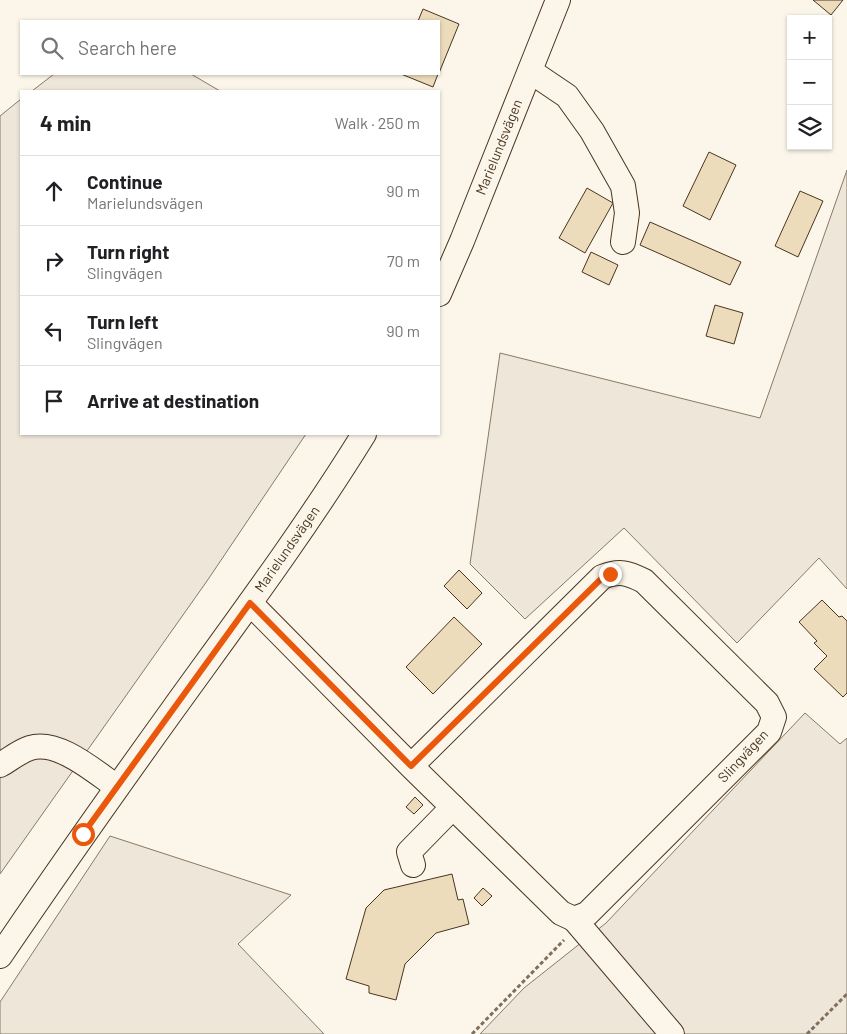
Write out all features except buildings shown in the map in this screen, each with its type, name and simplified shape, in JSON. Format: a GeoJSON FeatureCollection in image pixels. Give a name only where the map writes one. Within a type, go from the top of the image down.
{"type":"FeatureCollection","features":[{"type":"Feature","properties":{"kind":"street","name":"Marielundsvägen"},"geometry":{"type":"LineString","coordinates":[[440,292],[558,0]]}},
{"type":"Feature","properties":{"kind":"street"},"geometry":{"type":"LineString","coordinates":[[530,71],[567,96],[592,131],[624,186],[627,213],[623,242]]}},
{"type":"Feature","properties":{"kind":"street","name":"Marielundsvägen"},"geometry":{"type":"LineString","coordinates":[[0,956],[117,787],[250,603],[344,467],[363,435]]}},
{"type":"Feature","properties":{"kind":"street","name":"Slingvägen"},"geometry":{"type":"LineString","coordinates":[[411,766],[602,578],[610,574],[628,573],[644,581],[767,703],[774,717],[769,732],[587,914],[574,919]]}},
{"type":"Feature","properties":{"kind":"street"},"geometry":{"type":"LineString","coordinates":[[250,603],[561,914],[574,919],[672,1034]]}},
{"type":"Feature","properties":{"kind":"street"},"geometry":{"type":"LineString","coordinates":[[0,766],[31,748],[53,748],[64,752],[117,787]]}},
{"type":"Feature","properties":{"kind":"street"},"geometry":{"type":"LineString","coordinates":[[413,865],[409,852],[453,807]]}},
{"type":"Feature","properties":{"kind":"path"},"geometry":{"type":"LineString","coordinates":[[472,1034],[562,943],[574,919]]}},
{"type":"Feature","properties":{"kind":"path"},"geometry":{"type":"LineString","coordinates":[[807,1034],[847,994]]}},
{"type":"Feature","properties":{"kind":"shaded area"},"geometry":{"type":"Polygon","coordinates":[[[53,75],[193,75],[218,90],[33,90],[53,75]]]}},
{"type":"Feature","properties":{"kind":"shaded area"},"geometry":{"type":"Polygon","coordinates":[[[20,100],[20,435],[305,435],[207,581],[0,874],[0,116],[20,100]]]}},
{"type":"Feature","properties":{"kind":"shaded area"},"geometry":{"type":"Polygon","coordinates":[[[847,170],[847,589],[819,558],[737,643],[624,528],[525,619],[470,564],[500,353],[760,418],[847,170]]]}},
{"type":"Feature","properties":{"kind":"shaded area"},"geometry":{"type":"Polygon","coordinates":[[[805,713],[840,744],[847,738],[847,1034],[480,1034],[524,988],[606,923],[805,713]]]}},
{"type":"Feature","properties":{"kind":"shaded area"},"geometry":{"type":"Polygon","coordinates":[[[110,836],[291,895],[238,944],[324,1034],[0,1034],[0,1002],[110,836]]]}},
{"type":"Feature","properties":{"kind":"route"},"geometry":{"type":"LineString","coordinates":[[83,834],[250,603],[411,766],[602,578],[610,574]]}}]}
